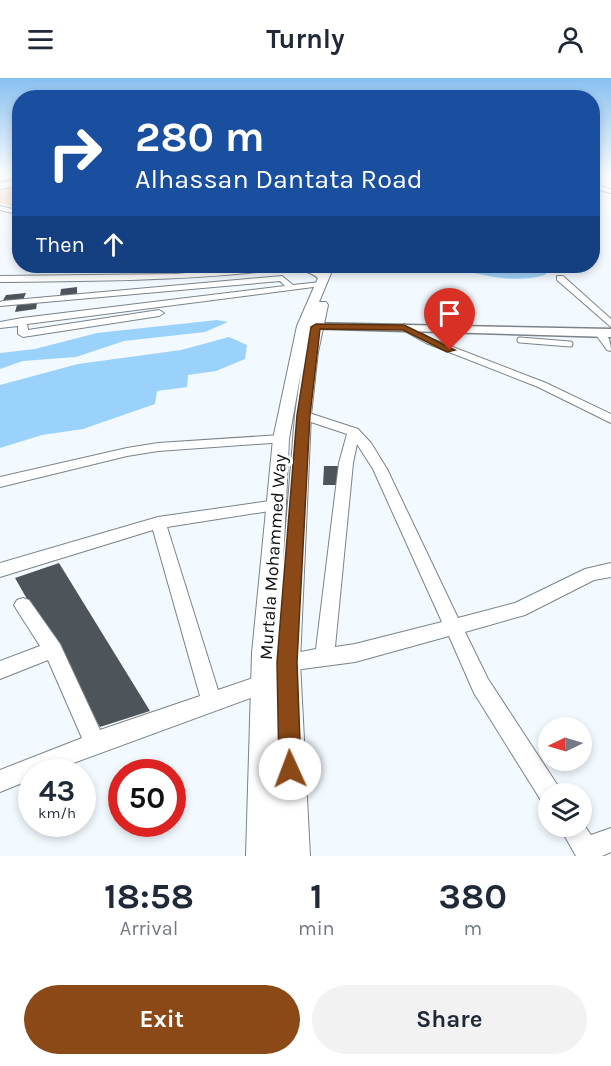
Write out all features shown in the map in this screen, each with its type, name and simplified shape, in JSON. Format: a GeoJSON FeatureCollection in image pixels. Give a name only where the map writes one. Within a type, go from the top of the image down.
{"type":"FeatureCollection","features":[{"type":"Feature","properties":{"kind":"main road"},"geometry":{"type":"LineString","coordinates":[[0,277],[148,273]]}},
{"type":"Feature","properties":{"kind":"main road"},"geometry":{"type":"LineString","coordinates":[[0,277],[104,279],[218,273]]}},
{"type":"Feature","properties":{"kind":"main road","name":"Murtala Mohammed Way"},"geometry":{"type":"LineString","coordinates":[[262,856],[265,683],[281,439],[309,326],[328,273]]}},
{"type":"Feature","properties":{"kind":"main road","name":"Murtala Mohammed Way"},"geometry":{"type":"LineString","coordinates":[[294,856],[287,662],[309,326]]}},
{"type":"Feature","properties":{"kind":"street"},"geometry":{"type":"LineString","coordinates":[[0,325],[290,287],[328,273]]}},
{"type":"Feature","properties":{"kind":"street"},"geometry":{"type":"LineString","coordinates":[[186,302],[187,276]]}},
{"type":"Feature","properties":{"kind":"street"},"geometry":{"type":"LineString","coordinates":[[3,304],[282,278],[290,287]]}},
{"type":"Feature","properties":{"kind":"street"},"geometry":{"type":"LineString","coordinates":[[560,278],[611,324]]}},
{"type":"Feature","properties":{"kind":"street"},"geometry":{"type":"LineString","coordinates":[[22,321],[21,333],[24,334],[195,308],[200,306],[200,300]]}},
{"type":"Feature","properties":{"kind":"street"},"geometry":{"type":"LineString","coordinates":[[309,326],[404,327],[550,337],[605,332],[611,348]]}},
{"type":"Feature","properties":{"kind":"street"},"geometry":{"type":"LineString","coordinates":[[404,327],[429,341],[542,385],[611,419]]}},
{"type":"Feature","properties":{"kind":"street"},"geometry":{"type":"LineString","coordinates":[[542,385],[559,388],[611,408]]}},
{"type":"Feature","properties":{"kind":"street"},"geometry":{"type":"LineString","coordinates":[[303,415],[354,432],[366,446],[380,469],[481,686],[543,783]]}},
{"type":"Feature","properties":{"kind":"street"},"geometry":{"type":"LineString","coordinates":[[325,657],[346,463],[354,432]]}},
{"type":"Feature","properties":{"kind":"street"},"geometry":{"type":"LineString","coordinates":[[0,482],[127,452],[158,447],[281,439]]}},
{"type":"Feature","properties":{"kind":"street"},"geometry":{"type":"LineString","coordinates":[[0,570],[159,523],[277,505]]}},
{"type":"Feature","properties":{"kind":"street"},"geometry":{"type":"LineString","coordinates":[[159,523],[212,702]]}},
{"type":"Feature","properties":{"kind":"street"},"geometry":{"type":"LineString","coordinates":[[287,662],[355,652],[519,610],[591,574],[611,570]]}},
{"type":"Feature","properties":{"kind":"street"},"geometry":{"type":"LineString","coordinates":[[23,605],[53,650],[95,743]]}},
{"type":"Feature","properties":{"kind":"street"},"geometry":{"type":"LineString","coordinates":[[0,670],[53,650]]}},
{"type":"Feature","properties":{"kind":"street"},"geometry":{"type":"LineString","coordinates":[[0,781],[95,743],[265,683]]}},
{"type":"Feature","properties":{"kind":"street"},"geometry":{"type":"LineString","coordinates":[[578,837],[588,853],[611,840]]}},
{"type":"Feature","properties":{"kind":"lane"},"geometry":{"type":"LineString","coordinates":[[520,340],[550,337],[570,344]]}},
{"type":"Feature","properties":{"kind":"water"},"geometry":{"type":"Polygon","coordinates":[[[474,273],[546,273],[532,278],[519,279],[474,273]]]}},
{"type":"Feature","properties":{"kind":"water"},"geometry":{"type":"Polygon","coordinates":[[[217,320],[228,322],[205,332],[124,341],[76,357],[23,361],[0,369],[0,353],[35,349],[97,333],[217,320]]]}},
{"type":"Feature","properties":{"kind":"water"},"geometry":{"type":"Polygon","coordinates":[[[229,337],[247,345],[245,359],[216,371],[188,375],[187,387],[157,391],[155,404],[83,429],[42,435],[0,448],[0,385],[78,364],[181,350],[229,337]]]}},
{"type":"Feature","properties":{"kind":"building"},"geometry":{"type":"Polygon","coordinates":[[[77,287],[77,294],[60,296],[61,289],[77,287]]]}},
{"type":"Feature","properties":{"kind":"building"},"geometry":{"type":"Polygon","coordinates":[[[26,293],[23,300],[2,302],[6,295],[26,293]]]}},
{"type":"Feature","properties":{"kind":"building"},"geometry":{"type":"Polygon","coordinates":[[[37,303],[36,309],[15,312],[17,305],[37,303]]]}},
{"type":"Feature","properties":{"kind":"building"},"geometry":{"type":"Polygon","coordinates":[[[324,466],[340,466],[340,485],[323,485],[324,466]]]}},
{"type":"Feature","properties":{"kind":"building"},"geometry":{"type":"Polygon","coordinates":[[[59,563],[150,711],[100,727],[15,578],[59,563]]]}},
{"type":"Feature","properties":{"kind":"route"},"geometry":{"type":"LineString","coordinates":[[290,769],[287,662],[303,415],[316,327],[404,327],[450,350]]}}]}
